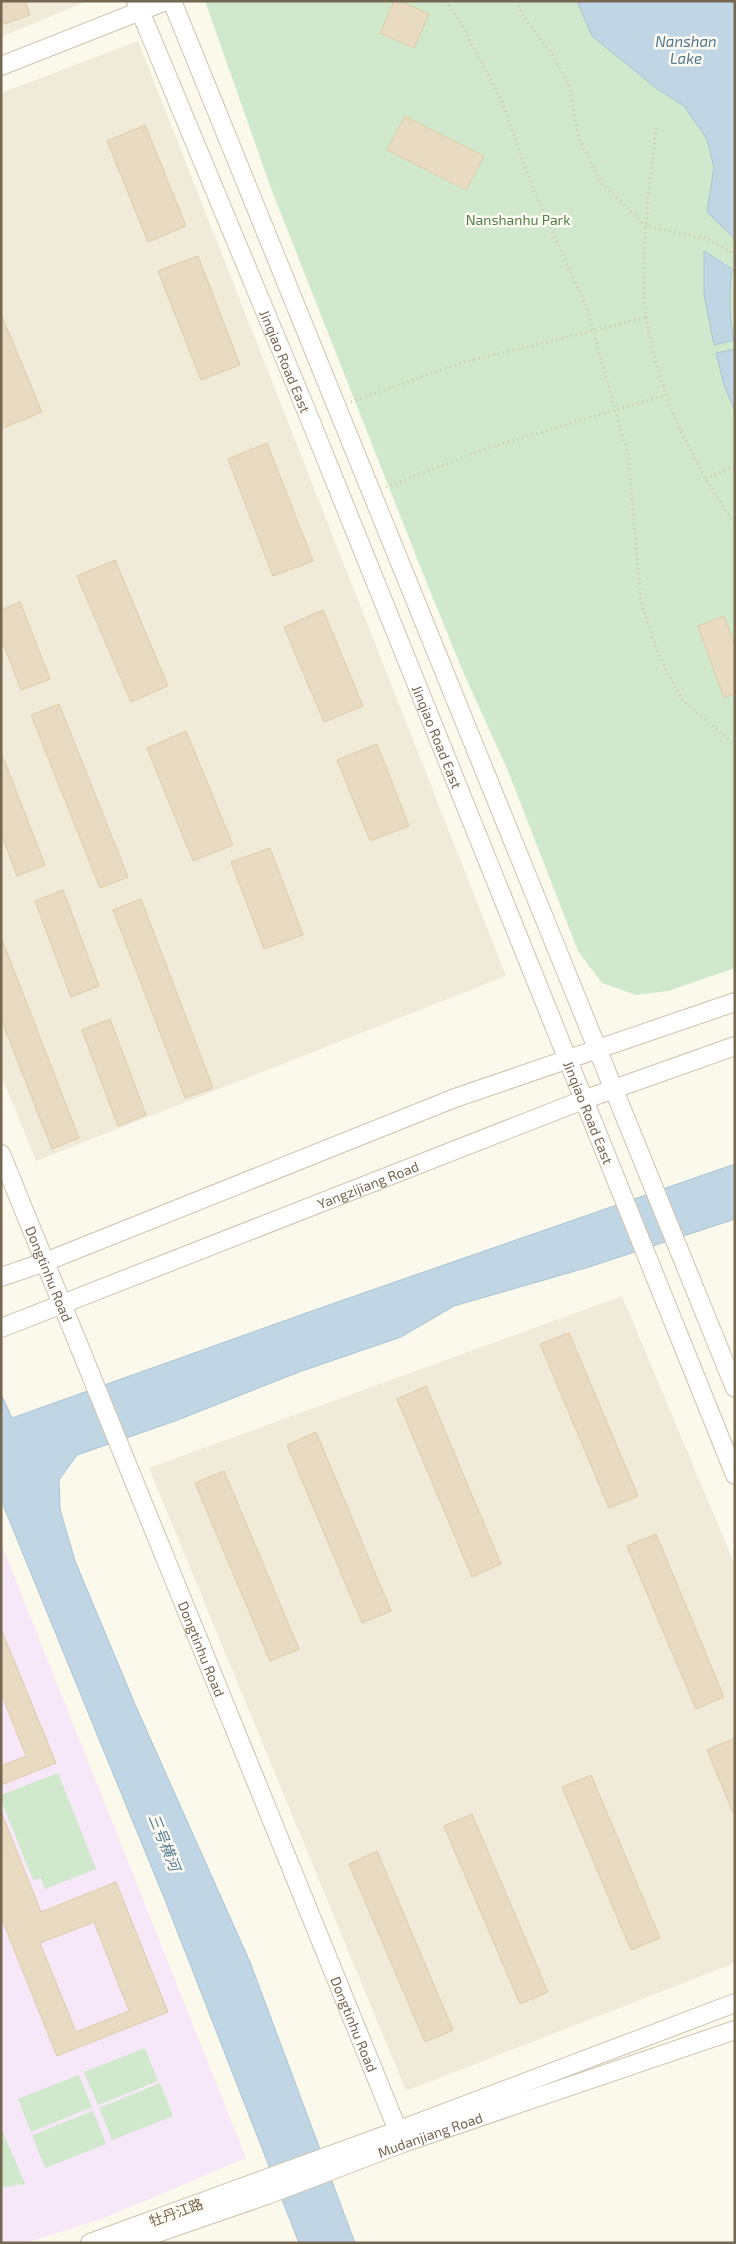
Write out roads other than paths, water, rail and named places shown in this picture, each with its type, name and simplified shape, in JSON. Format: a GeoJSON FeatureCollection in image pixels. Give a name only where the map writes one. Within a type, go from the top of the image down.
{"type":"FeatureCollection","features":[{"type":"Feature","properties":{"kind":"street"},"geometry":{"type":"LineString","coordinates":[[1,66],[138,6],[166,1]]}},
{"type":"Feature","properties":{"kind":"street","name":"Jinqiao Road East"},"geometry":{"type":"LineString","coordinates":[[172,1],[735,1388]]}},
{"type":"Feature","properties":{"kind":"street","name":"Jinqiao Road East"},"geometry":{"type":"LineString","coordinates":[[138,6],[309,417],[735,1474]]}},
{"type":"Feature","properties":{"kind":"street"},"geometry":{"type":"LineString","coordinates":[[1,1277],[44,1262],[455,1098],[735,1002]]}},
{"type":"Feature","properties":{"kind":"street","name":"Yangzijiang Road"},"geometry":{"type":"LineString","coordinates":[[6,1326],[583,1100],[735,1046]]}},
{"type":"Feature","properties":{"kind":"street","name":"Dongtinhu Road"},"geometry":{"type":"LineString","coordinates":[[1,1154],[400,2137]]}},
{"type":"Feature","properties":{"kind":"street","name":"Mudanjiang Road"},"geometry":{"type":"LineString","coordinates":[[128,2243],[735,2003]]}},
{"type":"Feature","properties":{"kind":"street","name":"Mudanjiang Road"},"geometry":{"type":"LineString","coordinates":[[400,2137],[735,2030]]}},
{"type":"Feature","properties":{"kind":"street","name":"牡丹江路"},"geometry":{"type":"LineString","coordinates":[[90,2243],[264,2188]]}},
{"type":"Feature","properties":{"kind":"water","name":"Nanshan Lake"},"geometry":{"type":"Polygon","coordinates":[[[577,1],[735,1],[735,239],[707,212],[714,167],[707,139],[684,106],[656,88],[592,36],[577,1]]]}},
{"type":"Feature","properties":{"kind":"water"},"geometry":{"type":"Polygon","coordinates":[[[704,251],[732,269],[730,305],[734,340],[714,345],[704,294],[704,251]]]}},
{"type":"Feature","properties":{"kind":"water"},"geometry":{"type":"Polygon","coordinates":[[[735,349],[735,411],[724,385],[716,353],[735,349]]]}},
{"type":"Feature","properties":{"kind":"water","name":"三号横河"},"geometry":{"type":"Polygon","coordinates":[[[735,1164],[735,1219],[589,1267],[454,1306],[401,1337],[299,1372],[175,1421],[77,1455],[59,1480],[60,1509],[75,1561],[137,1709],[250,1962],[355,2243],[299,2243],[165,1900],[1,1500],[1,1394],[12,1418],[323,1307],[735,1164]]]}},
{"type":"Feature","properties":{"kind":"park label","name":"Nanshanhu Park"},"geometry":{"type":"Point","coordinates":[518,219]}}]}
